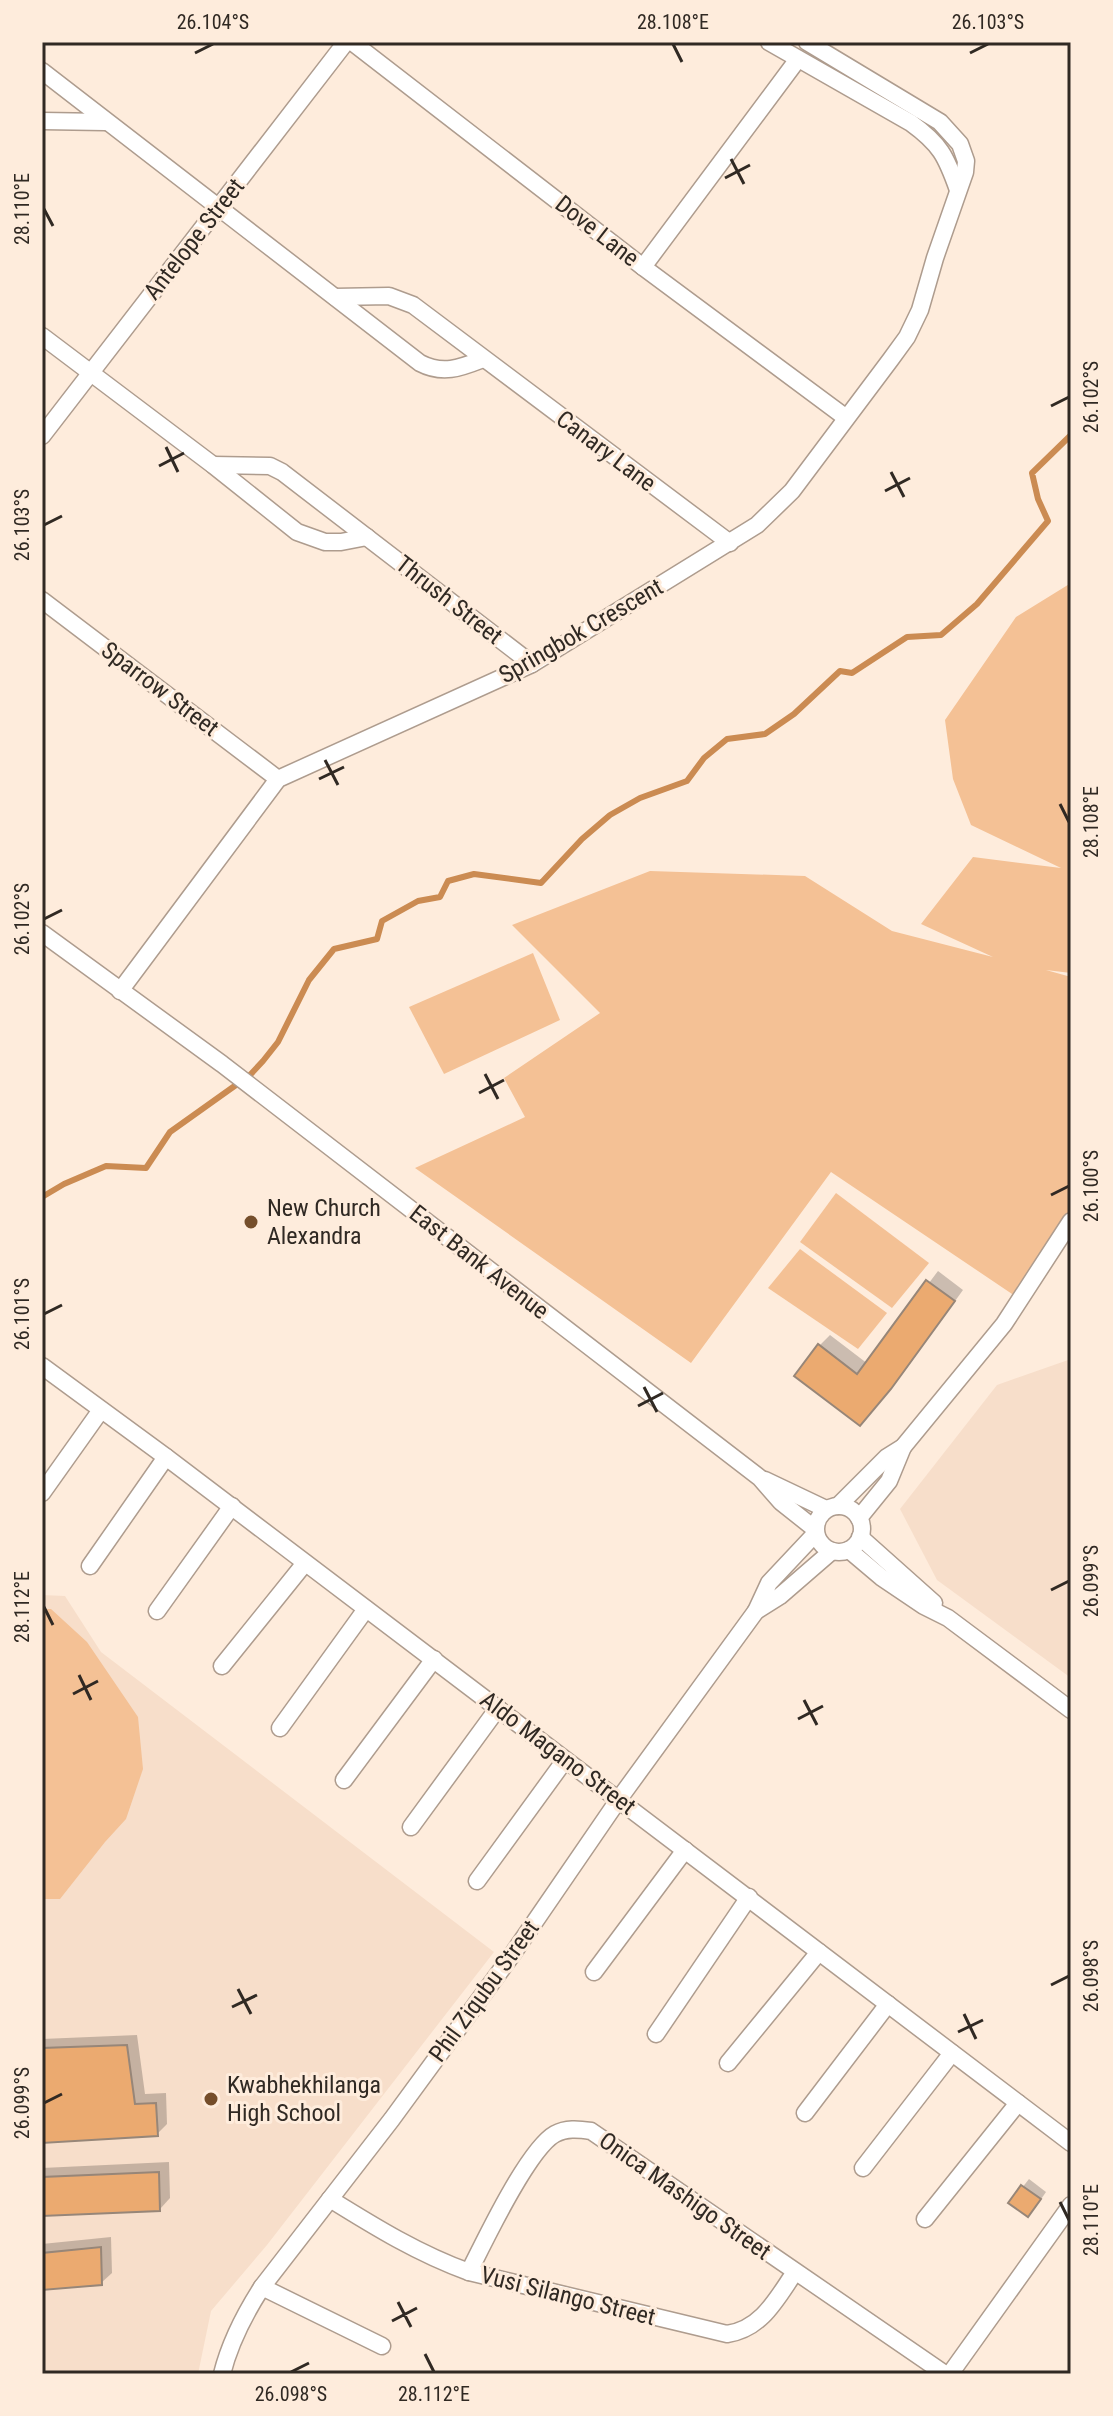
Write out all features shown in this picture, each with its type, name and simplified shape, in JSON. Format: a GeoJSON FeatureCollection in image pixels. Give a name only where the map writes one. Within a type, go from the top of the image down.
{"type":"FeatureCollection","features":[{"type":"Feature","properties":{"kind":"street","name":"Antelope Street"},"geometry":{"type":"LineString","coordinates":[[42,436],[349,42]]}},
{"type":"Feature","properties":{"kind":"street","name":"Dove Lane"},"geometry":{"type":"LineString","coordinates":[[349,42],[845,417]]}},
{"type":"Feature","properties":{"kind":"street"},"geometry":{"type":"LineString","coordinates":[[769,42],[928,135],[943,151],[958,190]]}},
{"type":"Feature","properties":{"kind":"street","name":"Springbok Crescent"},"geometry":{"type":"LineString","coordinates":[[120,991],[278,779],[532,664],[730,543],[774,512],[915,323],[966,161],[960,144],[946,127],[921,109],[807,42]]}},
{"type":"Feature","properties":{"kind":"street"},"geometry":{"type":"LineString","coordinates":[[643,267],[798,59]]}},
{"type":"Feature","properties":{"kind":"street"},"geometry":{"type":"LineString","coordinates":[[42,71],[430,368],[451,370],[483,359]]}},
{"type":"Feature","properties":{"kind":"street"},"geometry":{"type":"LineString","coordinates":[[42,121],[105,122]]}},
{"type":"Feature","properties":{"kind":"street","name":"Canary Lane"},"geometry":{"type":"LineString","coordinates":[[335,297],[389,296],[401,299],[730,543]]}},
{"type":"Feature","properties":{"kind":"street"},"geometry":{"type":"LineString","coordinates":[[42,336],[297,532],[310,539],[341,542],[367,537]]}},
{"type":"Feature","properties":{"kind":"street","name":"Thrush Street"},"geometry":{"type":"LineString","coordinates":[[213,465],[276,468],[532,664]]}},
{"type":"Feature","properties":{"kind":"street","name":"Sparrow Street"},"geometry":{"type":"LineString","coordinates":[[42,600],[278,779]]}},
{"type":"Feature","properties":{"kind":"street","name":"East Bank Avenue"},"geometry":{"type":"LineString","coordinates":[[42,933],[222,1064],[760,1478],[781,1502],[816,1531]]}},
{"type":"Feature","properties":{"kind":"street"},"geometry":{"type":"LineString","coordinates":[[847,1546],[859,1518],[889,1481],[903,1447],[1004,1324],[1071,1221]]}},
{"type":"Feature","properties":{"kind":"street","name":"Aldo Magano Street"},"geometry":{"type":"LineString","coordinates":[[42,1366],[232,1506],[1071,2143]]}},
{"type":"Feature","properties":{"kind":"street"},"geometry":{"type":"LineString","coordinates":[[42,1493],[101,1410]]}},
{"type":"Feature","properties":{"kind":"street"},"geometry":{"type":"LineString","coordinates":[[903,1447],[887,1457],[832,1508],[820,1514],[816,1531],[824,1548],[847,1546],[1071,1710]]}},
{"type":"Feature","properties":{"kind":"street"},"geometry":{"type":"LineString","coordinates":[[90,1566],[166,1457]]}},
{"type":"Feature","properties":{"kind":"street","name":"East Bank Avenue"},"geometry":{"type":"LineString","coordinates":[[760,1478],[832,1508]]}},
{"type":"Feature","properties":{"kind":"street"},"geometry":{"type":"LineString","coordinates":[[157,1611],[232,1506]]}},
{"type":"Feature","properties":{"kind":"street"},"geometry":{"type":"LineString","coordinates":[[832,1508],[846,1507],[859,1518]]}},
{"type":"Feature","properties":{"kind":"street","name":"Phil Ziqubu Street"},"geometry":{"type":"LineString","coordinates":[[222,2374],[228,2351],[244,2315],[262,2287],[512,1955],[619,1799],[756,1611],[769,1583],[816,1531]]}},
{"type":"Feature","properties":{"kind":"street","name":"Phil Ziqubu Street"},"geometry":{"type":"LineString","coordinates":[[756,1611],[847,1546]]}},
{"type":"Feature","properties":{"kind":"street"},"geometry":{"type":"LineString","coordinates":[[222,1666],[305,1563]]}},
{"type":"Feature","properties":{"kind":"street"},"geometry":{"type":"LineString","coordinates":[[280,1728],[366,1609]]}},
{"type":"Feature","properties":{"kind":"street"},"geometry":{"type":"LineString","coordinates":[[344,1780],[434,1659]]}},
{"type":"Feature","properties":{"kind":"street"},"geometry":{"type":"LineString","coordinates":[[411,1827],[498,1708]]}},
{"type":"Feature","properties":{"kind":"street"},"geometry":{"type":"LineString","coordinates":[[477,1881],[565,1760]]}},
{"type":"Feature","properties":{"kind":"street"},"geometry":{"type":"LineString","coordinates":[[594,1972],[685,1850]]}},
{"type":"Feature","properties":{"kind":"street"},"geometry":{"type":"LineString","coordinates":[[656,2034],[749,1897]]}},
{"type":"Feature","properties":{"kind":"street"},"geometry":{"type":"LineString","coordinates":[[728,2063],[819,1952]]}},
{"type":"Feature","properties":{"kind":"street"},"geometry":{"type":"LineString","coordinates":[[805,2113],[888,2004]]}},
{"type":"Feature","properties":{"kind":"street"},"geometry":{"type":"LineString","coordinates":[[863,2168],[952,2053]]}},
{"type":"Feature","properties":{"kind":"street"},"geometry":{"type":"LineString","coordinates":[[925,2219],[1018,2103]]}},
{"type":"Feature","properties":{"kind":"street","name":"Onica Mashigo Street"},"geometry":{"type":"LineString","coordinates":[[469,2272],[507,2198],[541,2145],[552,2135],[565,2130],[591,2131],[948,2374]]}},
{"type":"Feature","properties":{"kind":"street","name":"Vusi Silango Street"},"geometry":{"type":"LineString","coordinates":[[330,2199],[389,2236],[469,2272],[727,2334],[740,2332],[762,2319],[795,2272]]}},
{"type":"Feature","properties":{"kind":"street"},"geometry":{"type":"LineString","coordinates":[[948,2374],[1071,2205]]}},
{"type":"Feature","properties":{"kind":"street"},"geometry":{"type":"LineString","coordinates":[[262,2287],[382,2346]]}},
{"type":"Feature","properties":{"kind":"shaded area"},"geometry":{"type":"Polygon","coordinates":[[[1071,583],[1071,973],[1046,970],[1071,977],[1071,1235],[1021,1300],[831,1172],[691,1363],[415,1168],[525,1117],[504,1078],[600,1013],[512,925],[650,871],[805,876],[892,931],[993,957],[921,924],[973,857],[1061,868],[971,825],[953,779],[945,720],[1016,617],[1071,583]]]}},
{"type":"Feature","properties":{"kind":"shaded area"},"geometry":{"type":"Polygon","coordinates":[[[533,953],[560,1020],[444,1074],[409,1007],[533,953]]]}},
{"type":"Feature","properties":{"kind":"shaded area"},"geometry":{"type":"Polygon","coordinates":[[[836,1193],[929,1263],[892,1308],[800,1242],[836,1193]]]}},
{"type":"Feature","properties":{"kind":"shaded area"},"geometry":{"type":"Polygon","coordinates":[[[800,1249],[887,1313],[858,1349],[768,1288],[800,1249]]]}},
{"type":"Feature","properties":{"kind":"shaded area"},"geometry":{"type":"Polygon","coordinates":[[[1071,1359],[1071,1678],[937,1580],[900,1509],[997,1385],[1071,1359]]]}},
{"type":"Feature","properties":{"kind":"shaded area","name":"Kwabhekhilanga High School"},"geometry":{"type":"Polygon","coordinates":[[[42,1595],[65,1596],[101,1652],[494,1952],[267,2245],[211,2311],[198,2374],[42,2374],[42,1595]]]}},
{"type":"Feature","properties":{"kind":"shaded area"},"geometry":{"type":"Polygon","coordinates":[[[42,1609],[51,1609],[87,1642],[138,1717],[143,1769],[126,1819],[60,1899],[42,1899],[42,1609]]]}},
{"type":"Feature","properties":{"kind":"building"},"geometry":{"type":"Polygon","coordinates":[[[926,1280],[955,1301],[860,1426],[794,1376],[818,1344],[857,1374],[926,1280]]]}},
{"type":"Feature","properties":{"kind":"building"},"geometry":{"type":"Polygon","coordinates":[[[127,2045],[135,2104],[156,2103],[158,2136],[42,2143],[42,2048],[127,2045]]]}},
{"type":"Feature","properties":{"kind":"building"},"geometry":{"type":"Polygon","coordinates":[[[159,2172],[160,2211],[42,2216],[42,2177],[159,2172]]]}},
{"type":"Feature","properties":{"kind":"building"},"geometry":{"type":"Polygon","coordinates":[[[1021,2185],[1041,2199],[1028,2217],[1008,2203],[1021,2185]]]}},
{"type":"Feature","properties":{"kind":"building"},"geometry":{"type":"Polygon","coordinates":[[[101,2247],[102,2285],[42,2290],[42,2253],[101,2247]]]}},
{"type":"Feature","properties":{"kind":"waterway"},"geometry":{"type":"LineString","coordinates":[[42,1197],[106,1166],[146,1168],[170,1132],[250,1075],[263,1061],[278,1042],[309,980],[334,949],[377,939],[382,921],[418,901],[440,897],[448,881],[474,874],[541,883],[582,839],[610,815],[640,798],[687,781],[704,758],[727,739],[765,734],[794,714],[840,671],[852,673],[907,637],[941,635],[977,604],[1048,521],[1038,499],[1032,473],[1071,435]]}},
{"type":"Feature","properties":{"kind":"place","name":"New Church Alexandra"},"geometry":{"type":"Point","coordinates":[251,1222]}},
{"type":"Feature","properties":{"kind":"place","name":"Kwabhekhilanga High School"},"geometry":{"type":"Point","coordinates":[211,2099]}}]}
